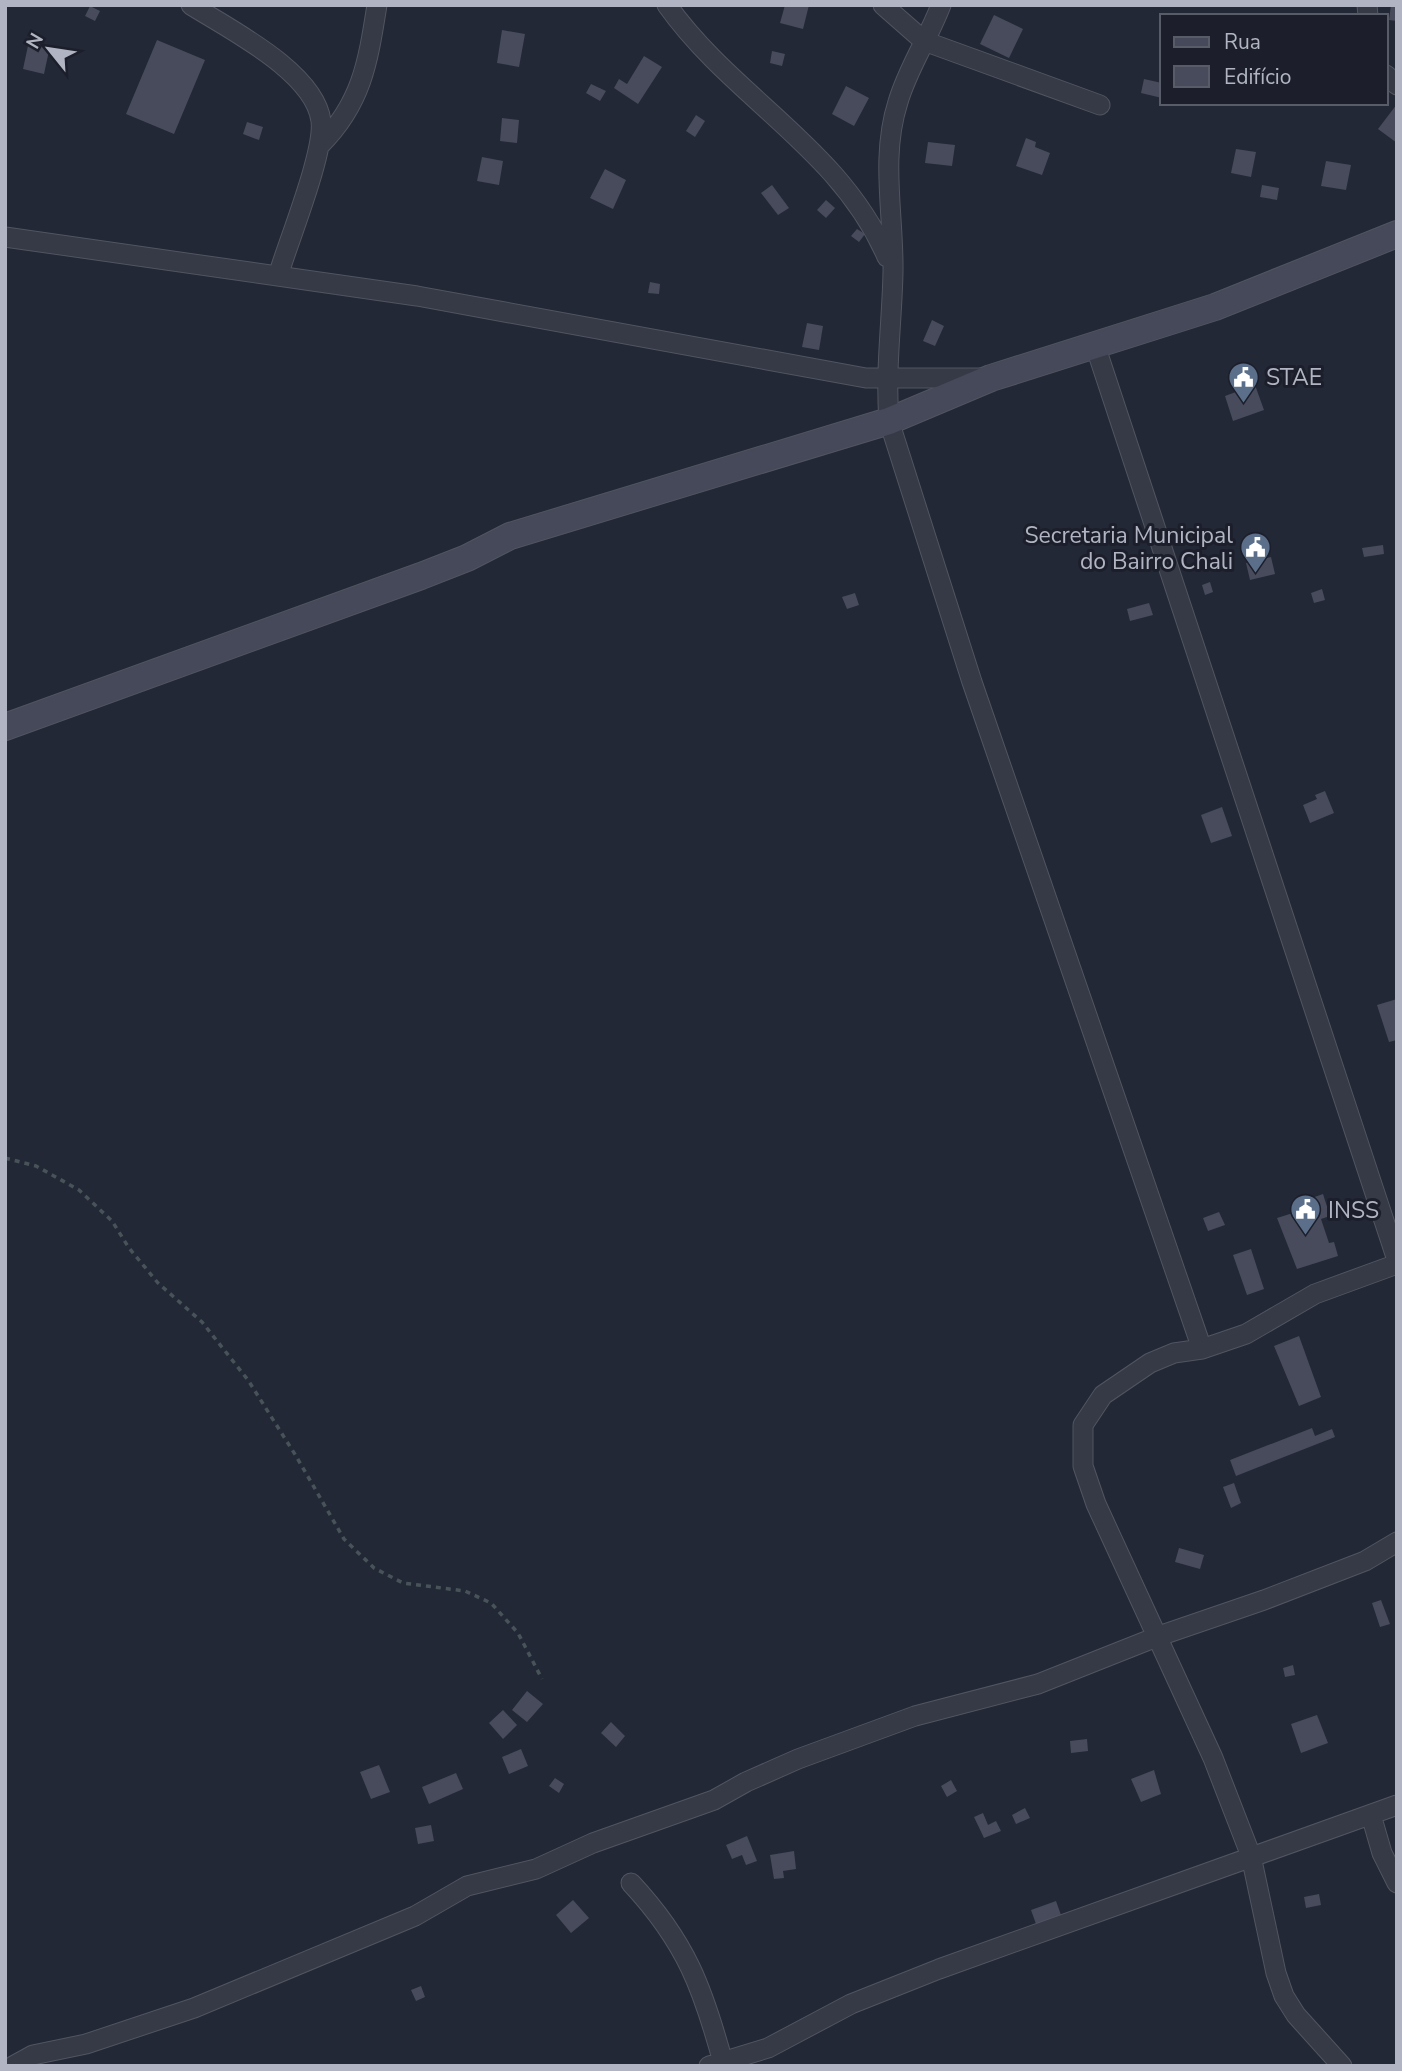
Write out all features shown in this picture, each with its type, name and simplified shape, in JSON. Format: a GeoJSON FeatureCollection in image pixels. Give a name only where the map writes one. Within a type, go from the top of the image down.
{"type":"FeatureCollection","features":[{"type":"Feature","properties":{"kind":"street"},"geometry":{"type":"LineString","coordinates":[[191,5],[261,49],[308,91],[321,121],[320,145],[278,276]]}},
{"type":"Feature","properties":{"kind":"street"},"geometry":{"type":"LineString","coordinates":[[320,145],[337,128],[362,82],[377,5]]}},
{"type":"Feature","properties":{"kind":"street"},"geometry":{"type":"LineString","coordinates":[[667,5],[688,35],[768,107],[847,188],[873,225],[893,271]]}},
{"type":"Feature","properties":{"kind":"street"},"geometry":{"type":"LineString","coordinates":[[883,5],[924,41],[1100,105]]}},
{"type":"Feature","properties":{"kind":"street"},"geometry":{"type":"LineString","coordinates":[[941,5],[897,104],[889,150],[893,271],[886,377],[889,421],[977,695],[1202,1349]]}},
{"type":"Feature","properties":{"kind":"street"},"geometry":{"type":"LineString","coordinates":[[5,727],[444,567],[510,536],[889,421],[991,378],[1215,307],[1397,234]]}},
{"type":"Feature","properties":{"kind":"street"},"geometry":{"type":"LineString","coordinates":[[5,237],[417,296],[866,378],[991,378]]}},
{"type":"Feature","properties":{"kind":"street"},"geometry":{"type":"LineString","coordinates":[[1095,345],[1397,1262],[1315,1294],[1246,1334],[1202,1349],[1174,1353],[1120,1381],[1103,1395],[1083,1425],[1083,1466],[1096,1504],[1158,1636],[1185,1703],[1213,1758],[1251,1856],[1276,1973],[1284,1996],[1296,2015],[1342,2066]]}},
{"type":"Feature","properties":{"kind":"street"},"geometry":{"type":"LineString","coordinates":[[13,2066],[33,2055],[86,2044],[194,2008],[415,1916],[467,1886],[536,1869],[593,1843],[714,1800],[798,1759],[951,1704],[1038,1684],[1158,1636],[1365,1561],[1397,1542]]}},
{"type":"Feature","properties":{"kind":"street"},"geometry":{"type":"LineString","coordinates":[[631,1883],[663,1917],[686,1953],[718,2065],[768,2048],[851,2004],[926,1974],[1397,1805]]}},
{"type":"Feature","properties":{"kind":"street"},"geometry":{"type":"LineString","coordinates":[[1371,1815],[1382,1853],[1397,1883]]}},
{"type":"Feature","properties":{"kind":"path"},"geometry":{"type":"LineString","coordinates":[[5,1158],[36,1166],[79,1190],[113,1221],[129,1248],[150,1274],[202,1322],[247,1380],[296,1456],[344,1539],[374,1568],[403,1583],[465,1591],[491,1603],[518,1633],[542,1679]]}},
{"type":"Feature","properties":{"kind":"building"},"geometry":{"type":"Polygon","coordinates":[[[785,5],[809,5],[803,29],[780,23],[785,5]]]}},
{"type":"Feature","properties":{"kind":"building"},"geometry":{"type":"Polygon","coordinates":[[[1391,5],[1397,5],[1397,21],[1389,20],[1391,5]]]}},
{"type":"Feature","properties":{"kind":"building"},"geometry":{"type":"Polygon","coordinates":[[[90,6],[100,11],[95,21],[85,16],[90,6]]]}},
{"type":"Feature","properties":{"kind":"building"},"geometry":{"type":"Polygon","coordinates":[[[994,15],[1023,29],[1009,58],[980,44],[994,15]]]}},
{"type":"Feature","properties":{"kind":"building"},"geometry":{"type":"Polygon","coordinates":[[[502,30],[525,34],[519,67],[497,63],[502,30]]]}},
{"type":"Feature","properties":{"kind":"building"},"geometry":{"type":"Polygon","coordinates":[[[157,40],[205,60],[174,134],[126,114],[157,40]]]}},
{"type":"Feature","properties":{"kind":"building"},"geometry":{"type":"Polygon","coordinates":[[[29,41],[50,46],[44,74],[23,69],[29,41]]]}},
{"type":"Feature","properties":{"kind":"building"},"geometry":{"type":"Polygon","coordinates":[[[772,51],[785,54],[782,66],[770,63],[772,51]]]}},
{"type":"Feature","properties":{"kind":"building"},"geometry":{"type":"Polygon","coordinates":[[[644,56],[662,67],[638,104],[614,88],[619,79],[627,84],[644,56]]]}},
{"type":"Feature","properties":{"kind":"building"},"geometry":{"type":"Polygon","coordinates":[[[1144,79],[1160,83],[1160,98],[1141,93],[1144,79]]]}},
{"type":"Feature","properties":{"kind":"building"},"geometry":{"type":"Polygon","coordinates":[[[591,84],[606,91],[600,101],[586,93],[591,84]]]}},
{"type":"Feature","properties":{"kind":"building"},"geometry":{"type":"Polygon","coordinates":[[[846,86],[869,98],[854,126],[832,114],[846,86]]]}},
{"type":"Feature","properties":{"kind":"building"},"geometry":{"type":"Polygon","coordinates":[[[1397,104],[1397,143],[1378,129],[1397,104]]]}},
{"type":"Feature","properties":{"kind":"building"},"geometry":{"type":"Polygon","coordinates":[[[696,115],[705,121],[695,137],[686,131],[696,115]]]}},
{"type":"Feature","properties":{"kind":"building"},"geometry":{"type":"Polygon","coordinates":[[[502,118],[519,120],[517,143],[500,141],[502,118]]]}},
{"type":"Feature","properties":{"kind":"building"},"geometry":{"type":"Polygon","coordinates":[[[247,122],[263,127],[259,140],[243,134],[247,122]]]}},
{"type":"Feature","properties":{"kind":"building"},"geometry":{"type":"Polygon","coordinates":[[[1026,138],[1036,142],[1035,147],[1050,153],[1042,175],[1016,166],[1026,138]]]}},
{"type":"Feature","properties":{"kind":"building"},"geometry":{"type":"Polygon","coordinates":[[[928,142],[955,145],[952,166],[925,163],[928,142]]]}},
{"type":"Feature","properties":{"kind":"building"},"geometry":{"type":"Polygon","coordinates":[[[1236,149],[1256,152],[1251,177],[1231,173],[1236,149]]]}},
{"type":"Feature","properties":{"kind":"building"},"geometry":{"type":"Polygon","coordinates":[[[482,157],[503,161],[499,185],[477,181],[482,157]]]}},
{"type":"Feature","properties":{"kind":"building"},"geometry":{"type":"Polygon","coordinates":[[[1326,161],[1351,165],[1346,190],[1321,186],[1326,161]]]}},
{"type":"Feature","properties":{"kind":"building"},"geometry":{"type":"Polygon","coordinates":[[[605,169],[626,180],[613,209],[590,198],[605,169]]]}},
{"type":"Feature","properties":{"kind":"building"},"geometry":{"type":"Polygon","coordinates":[[[772,185],[789,208],[778,215],[761,193],[772,185]]]}},
{"type":"Feature","properties":{"kind":"building"},"geometry":{"type":"Polygon","coordinates":[[[1262,185],[1279,188],[1277,200],[1260,197],[1262,185]]]}},
{"type":"Feature","properties":{"kind":"building"},"geometry":{"type":"Polygon","coordinates":[[[826,200],[835,208],[826,218],[817,210],[826,200]]]}},
{"type":"Feature","properties":{"kind":"building"},"geometry":{"type":"Polygon","coordinates":[[[857,229],[865,234],[859,242],[851,236],[857,229]]]}},
{"type":"Feature","properties":{"kind":"building"},"geometry":{"type":"Polygon","coordinates":[[[650,282],[660,284],[659,294],[648,293],[650,282]]]}},
{"type":"Feature","properties":{"kind":"building"},"geometry":{"type":"Polygon","coordinates":[[[932,320],[944,326],[935,346],[923,341],[932,320]]]}},
{"type":"Feature","properties":{"kind":"building"},"geometry":{"type":"Polygon","coordinates":[[[807,323],[823,326],[819,350],[802,347],[807,323]]]}},
{"type":"Feature","properties":{"kind":"building"},"geometry":{"type":"Polygon","coordinates":[[[1255,385],[1264,410],[1233,421],[1225,396],[1255,385]]]}},
{"type":"Feature","properties":{"kind":"building"},"geometry":{"type":"Polygon","coordinates":[[[1383,545],[1384,554],[1364,557],[1362,548],[1383,545]]]}},
{"type":"Feature","properties":{"kind":"building"},"geometry":{"type":"Polygon","coordinates":[[[1271,557],[1275,574],[1250,580],[1246,563],[1271,557]]]}},
{"type":"Feature","properties":{"kind":"building"},"geometry":{"type":"Polygon","coordinates":[[[1210,582],[1213,592],[1205,595],[1202,585],[1210,582]]]}},
{"type":"Feature","properties":{"kind":"building"},"geometry":{"type":"Polygon","coordinates":[[[1322,589],[1325,600],[1314,603],[1311,593],[1322,589]]]}},
{"type":"Feature","properties":{"kind":"building"},"geometry":{"type":"Polygon","coordinates":[[[855,593],[859,605],[847,609],[842,597],[855,593]]]}},
{"type":"Feature","properties":{"kind":"building"},"geometry":{"type":"Polygon","coordinates":[[[1149,603],[1153,615],[1130,621],[1127,609],[1149,603]]]}},
{"type":"Feature","properties":{"kind":"building"},"geometry":{"type":"Polygon","coordinates":[[[1325,791],[1334,813],[1310,823],[1303,805],[1317,799],[1315,795],[1325,791]]]}},
{"type":"Feature","properties":{"kind":"building"},"geometry":{"type":"Polygon","coordinates":[[[1222,807],[1232,836],[1211,843],[1201,815],[1222,807]]]}},
{"type":"Feature","properties":{"kind":"building"},"geometry":{"type":"Polygon","coordinates":[[[1397,999],[1397,1040],[1389,1042],[1377,1005],[1397,999]]]}},
{"type":"Feature","properties":{"kind":"building"},"geometry":{"type":"Polygon","coordinates":[[[1323,1194],[1330,1216],[1321,1219],[1329,1243],[1334,1242],[1338,1256],[1297,1269],[1277,1218],[1312,1207],[1309,1199],[1323,1194]]]}},
{"type":"Feature","properties":{"kind":"building"},"geometry":{"type":"Polygon","coordinates":[[[1219,1212],[1225,1225],[1208,1231],[1203,1218],[1219,1212]]]}},
{"type":"Feature","properties":{"kind":"building"},"geometry":{"type":"Polygon","coordinates":[[[1251,1249],[1264,1289],[1247,1295],[1233,1255],[1251,1249]]]}},
{"type":"Feature","properties":{"kind":"building"},"geometry":{"type":"Polygon","coordinates":[[[1299,1336],[1321,1397],[1299,1406],[1274,1346],[1299,1336]]]}},
{"type":"Feature","properties":{"kind":"building"},"geometry":{"type":"Polygon","coordinates":[[[1312,1428],[1315,1436],[1332,1429],[1335,1437],[1236,1476],[1230,1460],[1312,1428]]]}},
{"type":"Feature","properties":{"kind":"building"},"geometry":{"type":"Polygon","coordinates":[[[1234,1483],[1241,1503],[1231,1508],[1223,1487],[1234,1483]]]}},
{"type":"Feature","properties":{"kind":"building"},"geometry":{"type":"Polygon","coordinates":[[[1179,1548],[1204,1555],[1200,1569],[1175,1562],[1179,1548]]]}},
{"type":"Feature","properties":{"kind":"building"},"geometry":{"type":"Polygon","coordinates":[[[1381,1600],[1390,1624],[1380,1627],[1372,1603],[1381,1600]]]}},
{"type":"Feature","properties":{"kind":"building"},"geometry":{"type":"Polygon","coordinates":[[[1293,1665],[1295,1675],[1285,1677],[1283,1668],[1293,1665]]]}},
{"type":"Feature","properties":{"kind":"building"},"geometry":{"type":"Polygon","coordinates":[[[527,1691],[543,1704],[527,1722],[512,1710],[527,1691]]]}},
{"type":"Feature","properties":{"kind":"building"},"geometry":{"type":"Polygon","coordinates":[[[503,1710],[517,1725],[503,1739],[489,1723],[503,1710]]]}},
{"type":"Feature","properties":{"kind":"building"},"geometry":{"type":"Polygon","coordinates":[[[1317,1715],[1328,1743],[1301,1753],[1291,1724],[1317,1715]]]}},
{"type":"Feature","properties":{"kind":"building"},"geometry":{"type":"Polygon","coordinates":[[[611,1722],[625,1736],[616,1747],[601,1733],[611,1722]]]}},
{"type":"Feature","properties":{"kind":"building"},"geometry":{"type":"Polygon","coordinates":[[[1087,1739],[1088,1751],[1071,1753],[1070,1741],[1087,1739]]]}},
{"type":"Feature","properties":{"kind":"building"},"geometry":{"type":"Polygon","coordinates":[[[521,1749],[528,1766],[509,1774],[502,1757],[521,1749]]]}},
{"type":"Feature","properties":{"kind":"building"},"geometry":{"type":"Polygon","coordinates":[[[379,1765],[390,1792],[371,1799],[360,1772],[379,1765]]]}},
{"type":"Feature","properties":{"kind":"building"},"geometry":{"type":"Polygon","coordinates":[[[1154,1770],[1161,1794],[1141,1802],[1131,1779],[1154,1770]]]}},
{"type":"Feature","properties":{"kind":"building"},"geometry":{"type":"Polygon","coordinates":[[[456,1773],[463,1789],[429,1804],[422,1787],[456,1773]]]}},
{"type":"Feature","properties":{"kind":"building"},"geometry":{"type":"Polygon","coordinates":[[[555,1778],[564,1784],[559,1793],[549,1786],[555,1778]]]}},
{"type":"Feature","properties":{"kind":"building"},"geometry":{"type":"Polygon","coordinates":[[[951,1780],[957,1791],[947,1797],[941,1786],[951,1780]]]}},
{"type":"Feature","properties":{"kind":"building"},"geometry":{"type":"Polygon","coordinates":[[[1025,1808],[1030,1818],[1016,1824],[1012,1815],[1025,1808]]]}},
{"type":"Feature","properties":{"kind":"building"},"geometry":{"type":"Polygon","coordinates":[[[983,1813],[988,1825],[996,1821],[1001,1831],[984,1838],[974,1817],[983,1813]]]}},
{"type":"Feature","properties":{"kind":"building"},"geometry":{"type":"Polygon","coordinates":[[[431,1825],[434,1841],[418,1844],[415,1828],[431,1825]]]}},
{"type":"Feature","properties":{"kind":"building"},"geometry":{"type":"Polygon","coordinates":[[[747,1836],[757,1861],[746,1865],[742,1855],[732,1859],[726,1845],[747,1836]]]}},
{"type":"Feature","properties":{"kind":"building"},"geometry":{"type":"Polygon","coordinates":[[[794,1851],[796,1869],[783,1871],[784,1878],[774,1879],[770,1855],[794,1851]]]}},
{"type":"Feature","properties":{"kind":"building"},"geometry":{"type":"Polygon","coordinates":[[[1319,1894],[1321,1905],[1306,1908],[1304,1897],[1319,1894]]]}},
{"type":"Feature","properties":{"kind":"building"},"geometry":{"type":"Polygon","coordinates":[[[573,1900],[589,1918],[571,1933],[556,1915],[573,1900]]]}},
{"type":"Feature","properties":{"kind":"building"},"geometry":{"type":"Polygon","coordinates":[[[1056,1901],[1061,1915],[1036,1924],[1031,1910],[1056,1901]]]}},
{"type":"Feature","properties":{"kind":"building"},"geometry":{"type":"Polygon","coordinates":[[[421,1986],[425,1997],[416,2001],[411,1990],[421,1986]]]}},
{"type":"Feature","properties":{"kind":"place","name":"STAE"},"geometry":{"type":"Point","coordinates":[1243,404]}},
{"type":"Feature","properties":{"kind":"place","name":"Secretaria Municipal do Bairro Chali"},"geometry":{"type":"Point","coordinates":[1256,575]}},
{"type":"Feature","properties":{"kind":"place","name":"INSS"},"geometry":{"type":"Point","coordinates":[1305,1237]}}]}
